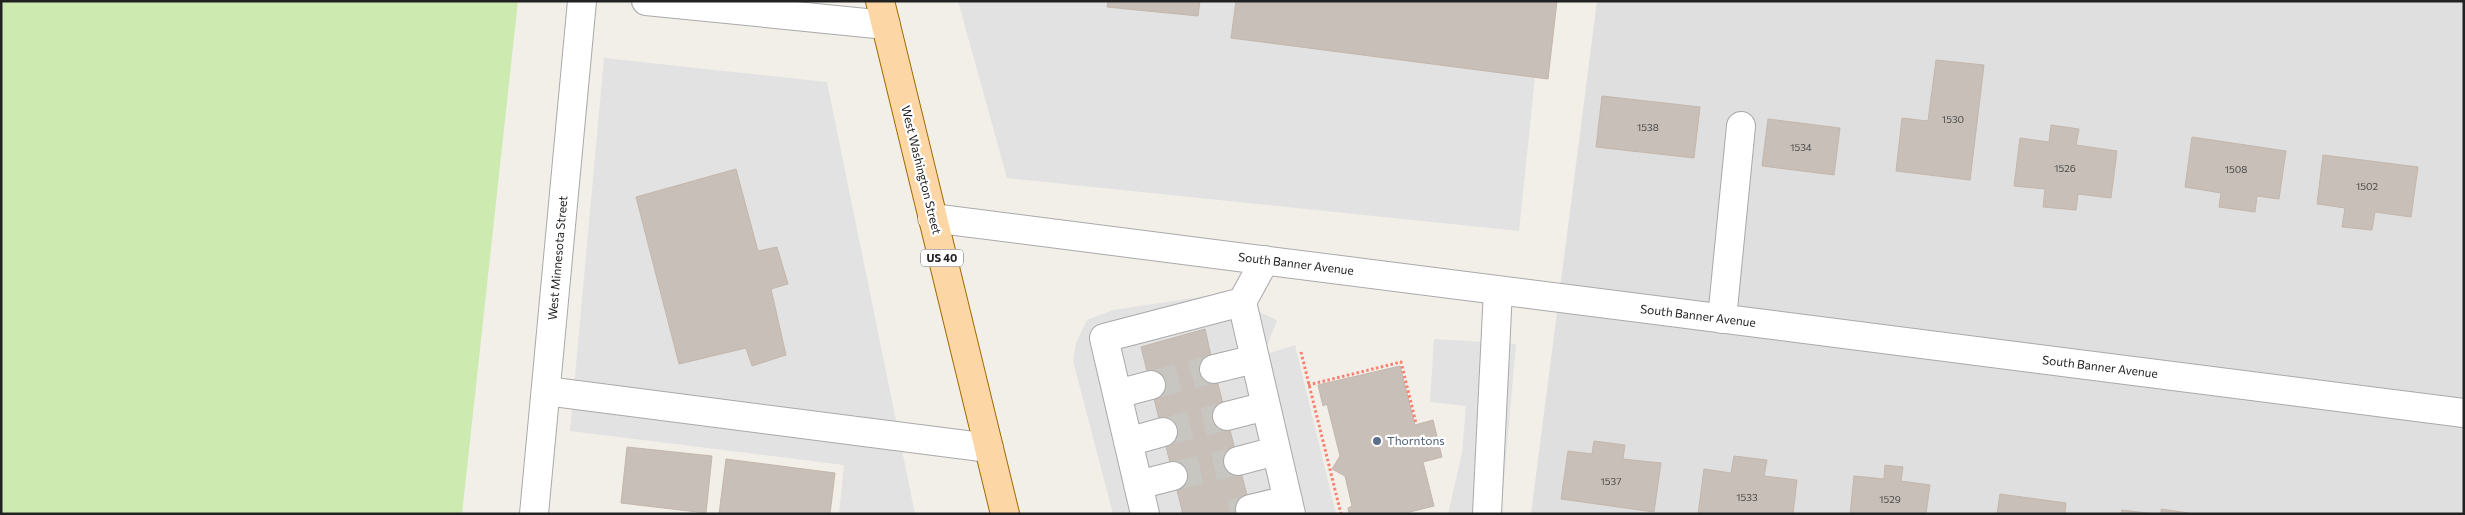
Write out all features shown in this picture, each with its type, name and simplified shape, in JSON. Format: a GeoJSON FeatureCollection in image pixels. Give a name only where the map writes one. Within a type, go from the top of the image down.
{"type":"FeatureCollection","features":[{"type":"Feature","properties":{"kind":"main road","name":"West Washington Street"},"geometry":{"type":"LineString","coordinates":[[883,13],[1005,514]]}},
{"type":"Feature","properties":{"kind":"street","name":"West Minnesota Street"},"geometry":{"type":"LineString","coordinates":[[534,514],[582,1]]}},
{"type":"Feature","properties":{"kind":"street"},"geometry":{"type":"LineString","coordinates":[[646,1],[883,13]]}},
{"type":"Feature","properties":{"kind":"street"},"geometry":{"type":"LineString","coordinates":[[1722,318],[1741,126]]}},
{"type":"Feature","properties":{"kind":"street","name":"South Banner Avenue"},"geometry":{"type":"LineString","coordinates":[[932,218],[2464,413]]}},
{"type":"Feature","properties":{"kind":"street"},"geometry":{"type":"LineString","coordinates":[[1250,509],[1290,507],[1242,302],[1265,260]]}},
{"type":"Feature","properties":{"kind":"street"},"geometry":{"type":"LineString","coordinates":[[1487,514],[1498,290]]}},
{"type":"Feature","properties":{"kind":"street"},"geometry":{"type":"LineString","coordinates":[[1145,514],[1104,338],[1242,302]]}},
{"type":"Feature","properties":{"kind":"street"},"geometry":{"type":"LineString","coordinates":[[1214,369],[1255,359]]}},
{"type":"Feature","properties":{"kind":"street"},"geometry":{"type":"LineString","coordinates":[[1117,394],[1151,385]]}},
{"type":"Feature","properties":{"kind":"street"},"geometry":{"type":"LineString","coordinates":[[546,391],[989,448]]}},
{"type":"Feature","properties":{"kind":"street"},"geometry":{"type":"LineString","coordinates":[[1227,416],[1266,406]]}},
{"type":"Feature","properties":{"kind":"street"},"geometry":{"type":"LineString","coordinates":[[1128,442],[1163,432]]}},
{"type":"Feature","properties":{"kind":"street"},"geometry":{"type":"LineString","coordinates":[[1238,461],[1276,451]]}},
{"type":"Feature","properties":{"kind":"street"},"geometry":{"type":"LineString","coordinates":[[1138,485],[1173,476]]}},
{"type":"Feature","properties":{"kind":"path"},"geometry":{"type":"LineString","coordinates":[[1301,352],[1342,514]]}},
{"type":"Feature","properties":{"kind":"path"},"geometry":{"type":"LineString","coordinates":[[1308,385],[1401,362],[1416,423]]}},
{"type":"Feature","properties":{"kind":"shaded area"},"geometry":{"type":"Polygon","coordinates":[[[958,1],[1108,1],[1198,16],[1200,1],[1236,1],[1231,38],[1535,77],[1519,231],[1007,178],[958,1]]]}},
{"type":"Feature","properties":{"kind":"shaded area"},"geometry":{"type":"Polygon","coordinates":[[[1597,1],[2464,1],[2464,514],[1531,514],[1597,1]]]}},
{"type":"Feature","properties":{"kind":"shaded area"},"geometry":{"type":"Polygon","coordinates":[[[604,58],[827,82],[915,514],[839,514],[844,465],[570,431],[604,58]]]}},
{"type":"Feature","properties":{"kind":"shaded area"},"geometry":{"type":"Polygon","coordinates":[[[1220,294],[1277,320],[1264,355],[1295,345],[1336,514],[1113,514],[1073,361],[1076,343],[1087,320],[1113,310],[1220,294]]]}},
{"type":"Feature","properties":{"kind":"shaded area"},"geometry":{"type":"Polygon","coordinates":[[[1434,339],[1516,344],[1501,514],[1448,514],[1462,453],[1466,406],[1430,402],[1434,339]]]}},
{"type":"Feature","properties":{"kind":"green space"},"geometry":{"type":"Polygon","coordinates":[[[1,1],[518,1],[462,514],[1,514],[1,1]]]}},
{"type":"Feature","properties":{"kind":"building"},"geometry":{"type":"Polygon","coordinates":[[[1108,1],[1200,1],[1198,16],[1107,7],[1108,1]]]}},
{"type":"Feature","properties":{"kind":"building"},"geometry":{"type":"Polygon","coordinates":[[[1236,1],[1557,1],[1548,79],[1231,38],[1236,1]]]}},
{"type":"Feature","properties":{"kind":"building"},"geometry":{"type":"Polygon","coordinates":[[[1936,60],[1984,65],[1970,180],[1896,171],[1902,118],[1928,121],[1936,60]]]}},
{"type":"Feature","properties":{"kind":"building"},"geometry":{"type":"Polygon","coordinates":[[[1602,96],[1700,107],[1694,158],[1596,147],[1602,96]]]}},
{"type":"Feature","properties":{"kind":"building"},"geometry":{"type":"Polygon","coordinates":[[[1768,119],[1840,128],[1834,175],[1762,166],[1768,119]]]}},
{"type":"Feature","properties":{"kind":"building"},"geometry":{"type":"Polygon","coordinates":[[[2051,125],[2079,129],[2076,145],[2117,151],[2111,198],[2078,194],[2076,210],[2043,207],[2045,189],[2014,186],[2020,138],[2049,142],[2051,125]]]}},
{"type":"Feature","properties":{"kind":"building"},"geometry":{"type":"Polygon","coordinates":[[[2192,137],[2286,151],[2279,199],[2257,196],[2255,212],[2219,207],[2221,193],[2185,187],[2192,137]]]}},
{"type":"Feature","properties":{"kind":"building"},"geometry":{"type":"Polygon","coordinates":[[[2323,155],[2418,167],[2411,217],[2375,212],[2372,230],[2342,227],[2345,208],[2317,204],[2323,155]]]}},
{"type":"Feature","properties":{"kind":"building"},"geometry":{"type":"Polygon","coordinates":[[[736,169],[758,251],[777,247],[788,284],[771,289],[786,355],[752,366],[746,348],[679,364],[636,197],[736,169]]]}},
{"type":"Feature","properties":{"kind":"building"},"geometry":{"type":"Polygon","coordinates":[[[1205,329],[1252,514],[1183,514],[1141,347],[1205,329]]]}},
{"type":"Feature","properties":{"kind":"building"},"geometry":{"type":"Polygon","coordinates":[[[1400,366],[1415,425],[1433,420],[1442,457],[1423,462],[1434,506],[1402,514],[1349,514],[1348,508],[1352,506],[1345,476],[1332,469],[1340,456],[1327,404],[1323,406],[1318,385],[1400,366]]]}},
{"type":"Feature","properties":{"kind":"building"},"geometry":{"type":"Polygon","coordinates":[[[1594,441],[1625,445],[1623,459],[1661,463],[1654,512],[1561,499],[1568,451],[1592,454],[1594,441]]]}},
{"type":"Feature","properties":{"kind":"building"},"geometry":{"type":"Polygon","coordinates":[[[627,447],[712,456],[706,513],[621,503],[627,447]]]}},
{"type":"Feature","properties":{"kind":"building"},"geometry":{"type":"Polygon","coordinates":[[[1734,456],[1767,460],[1764,476],[1797,480],[1793,514],[1698,514],[1704,469],[1731,473],[1734,456]]]}},
{"type":"Feature","properties":{"kind":"building"},"geometry":{"type":"Polygon","coordinates":[[[726,459],[835,473],[830,514],[719,514],[726,459]]]}},
{"type":"Feature","properties":{"kind":"building"},"geometry":{"type":"Polygon","coordinates":[[[1885,465],[1903,467],[1901,481],[1930,485],[1926,514],[1850,514],[1854,476],[1884,479],[1885,465]]]}},
{"type":"Feature","properties":{"kind":"building"},"geometry":{"type":"Polygon","coordinates":[[[2000,494],[2066,503],[2065,514],[1997,514],[2000,494]]]}},
{"type":"Feature","properties":{"kind":"building"},"geometry":{"type":"Polygon","coordinates":[[[2161,509],[2189,513],[2189,514],[2161,514],[2161,509]]]}},
{"type":"Feature","properties":{"kind":"building"},"geometry":{"type":"Polygon","coordinates":[[[2122,510],[2155,514],[2121,514],[2122,510]]]}},
{"type":"Feature","properties":{"kind":"tunnel"},"geometry":{"type":"LineString","coordinates":[[1151,385],[1214,369]]}},
{"type":"Feature","properties":{"kind":"tunnel"},"geometry":{"type":"LineString","coordinates":[[1163,432],[1227,416]]}},
{"type":"Feature","properties":{"kind":"tunnel"},"geometry":{"type":"LineString","coordinates":[[1173,476],[1238,461]]}},
{"type":"Feature","properties":{"kind":"tunnel"},"geometry":{"type":"LineString","coordinates":[[1231,514],[1250,509]]}},
{"type":"Feature","properties":{"kind":"place","name":"Thorntons"},"geometry":{"type":"Point","coordinates":[1377,441]}}]}
